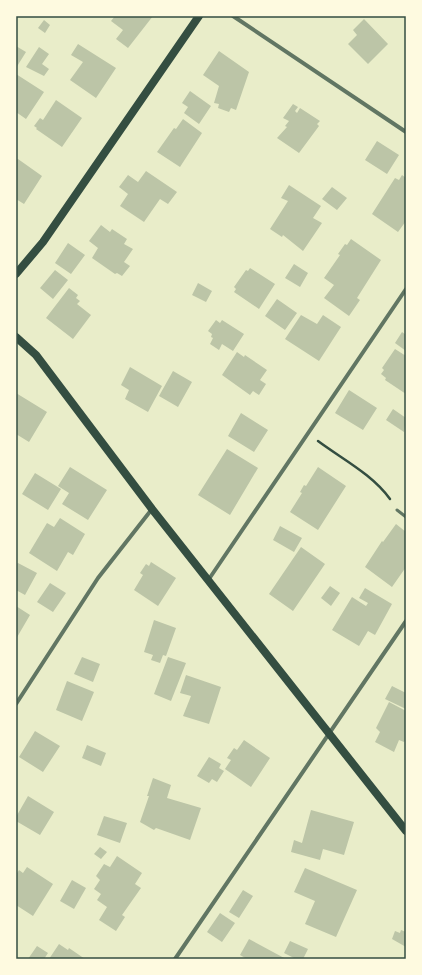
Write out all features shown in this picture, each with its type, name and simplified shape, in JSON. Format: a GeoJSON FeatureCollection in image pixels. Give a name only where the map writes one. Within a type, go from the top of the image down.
{"type":"FeatureCollection","features":[{"type":"Feature","properties":{"kind":"main road"},"geometry":{"type":"LineString","coordinates":[[16,274],[43,242],[199,16]]}},
{"type":"Feature","properties":{"kind":"main road"},"geometry":{"type":"LineString","coordinates":[[16,337],[36,355],[152,509],[406,831]]}},
{"type":"Feature","properties":{"kind":"street"},"geometry":{"type":"LineString","coordinates":[[233,16],[406,132]]}},
{"type":"Feature","properties":{"kind":"street"},"geometry":{"type":"LineString","coordinates":[[208,579],[306,433],[406,289]]}},
{"type":"Feature","properties":{"kind":"street"},"geometry":{"type":"LineString","coordinates":[[16,704],[98,578],[152,509]]}},
{"type":"Feature","properties":{"kind":"street"},"geometry":{"type":"LineString","coordinates":[[175,959],[406,621]]}},
{"type":"Feature","properties":{"kind":"lane"},"geometry":{"type":"LineString","coordinates":[[397,510],[406,517]]}},
{"type":"Feature","properties":{"kind":"path"},"geometry":{"type":"LineString","coordinates":[[306,433],[371,479],[383,490],[397,510]]}},
{"type":"Feature","properties":{"kind":"building"},"geometry":{"type":"Polygon","coordinates":[[[115,16],[153,16],[128,48],[116,39],[123,30],[111,21],[115,16]]]}},
{"type":"Feature","properties":{"kind":"building"},"geometry":{"type":"Polygon","coordinates":[[[364,19],[388,44],[368,64],[348,44],[357,35],[353,30],[364,19]]]}},
{"type":"Feature","properties":{"kind":"building"},"geometry":{"type":"Polygon","coordinates":[[[44,20],[50,25],[45,33],[38,28],[44,20]]]}},
{"type":"Feature","properties":{"kind":"building"},"geometry":{"type":"Polygon","coordinates":[[[78,44],[116,68],[96,98],[70,80],[83,62],[71,55],[78,44]]]}},
{"type":"Feature","properties":{"kind":"building"},"geometry":{"type":"Polygon","coordinates":[[[16,46],[26,52],[16,68],[16,46]]]}},
{"type":"Feature","properties":{"kind":"building"},"geometry":{"type":"Polygon","coordinates":[[[39,47],[49,54],[42,64],[49,69],[44,76],[26,67],[39,47]]]}},
{"type":"Feature","properties":{"kind":"building"},"geometry":{"type":"Polygon","coordinates":[[[219,51],[249,72],[236,110],[231,108],[229,112],[218,108],[219,104],[214,103],[219,86],[203,75],[219,51]]]}},
{"type":"Feature","properties":{"kind":"building"},"geometry":{"type":"Polygon","coordinates":[[[16,74],[44,92],[26,119],[16,112],[16,74]]]}},
{"type":"Feature","properties":{"kind":"building"},"geometry":{"type":"Polygon","coordinates":[[[190,91],[211,106],[199,124],[184,113],[188,107],[182,103],[190,91]]]}},
{"type":"Feature","properties":{"kind":"building"},"geometry":{"type":"Polygon","coordinates":[[[56,100],[82,118],[62,147],[34,126],[40,118],[43,120],[56,100]]]}},
{"type":"Feature","properties":{"kind":"building"},"geometry":{"type":"Polygon","coordinates":[[[293,104],[298,107],[295,111],[297,113],[300,108],[320,121],[317,124],[319,126],[299,153],[277,138],[287,127],[285,126],[289,121],[283,118],[293,104]]]}},
{"type":"Feature","properties":{"kind":"building"},"geometry":{"type":"Polygon","coordinates":[[[183,119],[202,133],[180,167],[157,152],[174,128],[176,129],[183,119]]]}},
{"type":"Feature","properties":{"kind":"building"},"geometry":{"type":"Polygon","coordinates":[[[377,141],[399,155],[387,174],[365,160],[377,141]]]}},
{"type":"Feature","properties":{"kind":"building"},"geometry":{"type":"Polygon","coordinates":[[[18,159],[42,176],[24,204],[16,199],[16,160],[18,159]]]}},
{"type":"Feature","properties":{"kind":"building"},"geometry":{"type":"Polygon","coordinates":[[[146,171],[177,192],[168,204],[160,199],[144,222],[120,206],[128,194],[119,187],[128,175],[138,182],[146,171]]]}},
{"type":"Feature","properties":{"kind":"building"},"geometry":{"type":"Polygon","coordinates":[[[402,175],[406,178],[406,221],[398,232],[372,214],[395,178],[399,180],[402,175]]]}},
{"type":"Feature","properties":{"kind":"building"},"geometry":{"type":"Polygon","coordinates":[[[289,185],[321,206],[313,218],[322,223],[303,251],[283,235],[282,237],[270,229],[288,201],[281,198],[289,185]]]}},
{"type":"Feature","properties":{"kind":"building"},"geometry":{"type":"Polygon","coordinates":[[[332,187],[347,198],[337,210],[322,199],[332,187]]]}},
{"type":"Feature","properties":{"kind":"building"},"geometry":{"type":"Polygon","coordinates":[[[101,225],[110,232],[112,229],[127,239],[124,244],[133,249],[124,262],[130,266],[122,276],[117,273],[115,274],[92,258],[98,248],[89,241],[101,225]]]}},
{"type":"Feature","properties":{"kind":"building"},"geometry":{"type":"Polygon","coordinates":[[[351,239],[381,260],[357,298],[360,300],[349,316],[324,298],[334,285],[324,278],[340,255],[338,254],[345,244],[347,245],[351,239]]]}},
{"type":"Feature","properties":{"kind":"building"},"geometry":{"type":"Polygon","coordinates":[[[68,243],[85,255],[71,274],[55,263],[68,243]]]}},
{"type":"Feature","properties":{"kind":"building"},"geometry":{"type":"Polygon","coordinates":[[[294,264],[308,273],[300,287],[285,278],[294,264]]]}},
{"type":"Feature","properties":{"kind":"building"},"geometry":{"type":"Polygon","coordinates":[[[250,268],[275,284],[259,309],[234,292],[236,289],[234,287],[246,270],[248,271],[250,268]]]}},
{"type":"Feature","properties":{"kind":"building"},"geometry":{"type":"Polygon","coordinates":[[[55,270],[68,280],[53,299],[40,288],[55,270]]]}},
{"type":"Feature","properties":{"kind":"building"},"geometry":{"type":"Polygon","coordinates":[[[198,283],[212,291],[206,302],[192,295],[198,283]]]}},
{"type":"Feature","properties":{"kind":"building"},"geometry":{"type":"Polygon","coordinates":[[[69,288],[78,295],[76,298],[80,301],[77,304],[91,315],[73,339],[46,318],[69,288]]]}},
{"type":"Feature","properties":{"kind":"building"},"geometry":{"type":"Polygon","coordinates":[[[277,299],[297,313],[285,330],[265,316],[277,299]]]}},
{"type":"Feature","properties":{"kind":"building"},"geometry":{"type":"Polygon","coordinates":[[[301,315],[317,324],[323,315],[341,327],[319,361],[285,339],[301,315]]]}},
{"type":"Feature","properties":{"kind":"building"},"geometry":{"type":"Polygon","coordinates":[[[216,320],[220,323],[222,320],[244,334],[233,351],[222,344],[219,350],[210,344],[213,338],[211,337],[212,334],[208,331],[216,320]]]}},
{"type":"Feature","properties":{"kind":"building"},"geometry":{"type":"Polygon","coordinates":[[[402,332],[406,335],[406,351],[395,343],[402,332]]]}},
{"type":"Feature","properties":{"kind":"building"},"geometry":{"type":"Polygon","coordinates":[[[395,349],[406,356],[406,394],[385,380],[386,378],[381,374],[384,370],[382,368],[395,349]]]}},
{"type":"Feature","properties":{"kind":"building"},"geometry":{"type":"Polygon","coordinates":[[[237,352],[244,357],[245,355],[267,370],[260,380],[266,384],[259,395],[253,391],[250,395],[222,375],[237,352]]]}},
{"type":"Feature","properties":{"kind":"building"},"geometry":{"type":"Polygon","coordinates":[[[130,367],[162,386],[148,412],[125,399],[129,390],[121,385],[130,367]]]}},
{"type":"Feature","properties":{"kind":"building"},"geometry":{"type":"Polygon","coordinates":[[[173,371],[192,382],[178,407],[159,396],[173,371]]]}},
{"type":"Feature","properties":{"kind":"building"},"geometry":{"type":"Polygon","coordinates":[[[349,390],[377,408],[363,430],[335,413],[349,390]]]}},
{"type":"Feature","properties":{"kind":"building"},"geometry":{"type":"Polygon","coordinates":[[[16,393],[47,412],[29,442],[16,434],[16,393]]]}},
{"type":"Feature","properties":{"kind":"building"},"geometry":{"type":"Polygon","coordinates":[[[393,409],[406,418],[404,432],[386,420],[393,409]]]}},
{"type":"Feature","properties":{"kind":"building"},"geometry":{"type":"Polygon","coordinates":[[[241,413],[268,430],[254,452],[228,436],[241,413]]]}},
{"type":"Feature","properties":{"kind":"building"},"geometry":{"type":"Polygon","coordinates":[[[227,449],[258,468],[230,515],[198,495],[227,449]]]}},
{"type":"Feature","properties":{"kind":"building"},"geometry":{"type":"Polygon","coordinates":[[[70,467],[107,490],[88,520],[62,504],[69,493],[58,486],[70,467]]]}},
{"type":"Feature","properties":{"kind":"building"},"geometry":{"type":"Polygon","coordinates":[[[318,467],[346,486],[318,530],[290,512],[302,493],[300,492],[304,485],[306,486],[318,467]]]}},
{"type":"Feature","properties":{"kind":"building"},"geometry":{"type":"Polygon","coordinates":[[[35,473],[61,489],[48,510],[22,494],[35,473]]]}},
{"type":"Feature","properties":{"kind":"building"},"geometry":{"type":"Polygon","coordinates":[[[60,518],[85,534],[73,555],[68,552],[57,571],[29,553],[47,523],[54,527],[60,518]]]}},
{"type":"Feature","properties":{"kind":"building"},"geometry":{"type":"Polygon","coordinates":[[[396,524],[406,532],[406,567],[392,587],[365,567],[382,541],[383,542],[396,524]]]}},
{"type":"Feature","properties":{"kind":"building"},"geometry":{"type":"Polygon","coordinates":[[[280,526],[302,538],[294,552],[273,540],[280,526]]]}},
{"type":"Feature","properties":{"kind":"building"},"geometry":{"type":"Polygon","coordinates":[[[301,547],[325,564],[293,611],[269,594],[301,547]]]}},
{"type":"Feature","properties":{"kind":"building"},"geometry":{"type":"Polygon","coordinates":[[[151,562],[176,578],[158,606],[134,590],[143,575],[140,573],[146,564],[149,566],[151,562]]]}},
{"type":"Feature","properties":{"kind":"building"},"geometry":{"type":"Polygon","coordinates":[[[18,563],[37,573],[25,595],[16,590],[16,564],[18,563]]]}},
{"type":"Feature","properties":{"kind":"building"},"geometry":{"type":"Polygon","coordinates":[[[50,583],[66,593],[53,612],[37,602],[50,583]]]}},
{"type":"Feature","properties":{"kind":"building"},"geometry":{"type":"Polygon","coordinates":[[[330,586],[340,593],[331,606],[321,598],[330,586]]]}},
{"type":"Feature","properties":{"kind":"building"},"geometry":{"type":"Polygon","coordinates":[[[365,588],[392,604],[375,635],[368,631],[359,646],[332,630],[352,597],[366,606],[368,603],[359,598],[365,588]]]}},
{"type":"Feature","properties":{"kind":"building"},"geometry":{"type":"Polygon","coordinates":[[[16,606],[30,615],[16,639],[16,606]]]}},
{"type":"Feature","properties":{"kind":"building"},"geometry":{"type":"Polygon","coordinates":[[[154,620],[176,628],[166,656],[163,655],[160,663],[151,660],[153,655],[144,652],[154,620]]]}},
{"type":"Feature","properties":{"kind":"building"},"geometry":{"type":"Polygon","coordinates":[[[82,657],[100,664],[93,682],[74,674],[82,657]]]}},
{"type":"Feature","properties":{"kind":"building"},"geometry":{"type":"Polygon","coordinates":[[[168,657],[186,663],[171,701],[154,694],[168,657]]]}},
{"type":"Feature","properties":{"kind":"building"},"geometry":{"type":"Polygon","coordinates":[[[186,675],[221,687],[209,724],[183,716],[191,696],[180,693],[186,675]]]}},
{"type":"Feature","properties":{"kind":"building"},"geometry":{"type":"Polygon","coordinates":[[[67,681],[94,692],[82,721],[56,710],[67,681]]]}},
{"type":"Feature","properties":{"kind":"building"},"geometry":{"type":"Polygon","coordinates":[[[392,686],[406,693],[406,709],[385,699],[392,686]]]}},
{"type":"Feature","properties":{"kind":"building"},"geometry":{"type":"Polygon","coordinates":[[[389,702],[406,711],[406,739],[404,742],[399,740],[394,752],[375,742],[380,732],[376,728],[389,702]]]}},
{"type":"Feature","properties":{"kind":"building"},"geometry":{"type":"Polygon","coordinates":[[[35,731],[60,746],[43,772],[19,757],[35,731]]]}},
{"type":"Feature","properties":{"kind":"building"},"geometry":{"type":"Polygon","coordinates":[[[244,740],[270,758],[251,787],[225,769],[231,760],[227,758],[234,748],[237,750],[244,740]]]}},
{"type":"Feature","properties":{"kind":"building"},"geometry":{"type":"Polygon","coordinates":[[[87,745],[106,753],[101,766],[82,758],[87,745]]]}},
{"type":"Feature","properties":{"kind":"building"},"geometry":{"type":"Polygon","coordinates":[[[209,757],[221,764],[219,768],[224,771],[217,782],[212,779],[209,783],[197,776],[209,757]]]}},
{"type":"Feature","properties":{"kind":"building"},"geometry":{"type":"Polygon","coordinates":[[[153,778],[171,785],[167,798],[201,808],[190,840],[156,828],[154,830],[140,822],[149,796],[147,796],[153,778]]]}},
{"type":"Feature","properties":{"kind":"building"},"geometry":{"type":"Polygon","coordinates":[[[28,796],[54,812],[40,835],[16,821],[16,817],[28,796]]]}},
{"type":"Feature","properties":{"kind":"building"},"geometry":{"type":"Polygon","coordinates":[[[311,810],[354,822],[344,855],[323,849],[320,860],[291,852],[294,840],[302,843],[311,810]]]}},
{"type":"Feature","properties":{"kind":"building"},"geometry":{"type":"Polygon","coordinates":[[[104,816],[127,823],[120,843],[97,835],[104,816]]]}},
{"type":"Feature","properties":{"kind":"building"},"geometry":{"type":"Polygon","coordinates":[[[100,847],[107,852],[101,859],[94,854],[100,847]]]}},
{"type":"Feature","properties":{"kind":"building"},"geometry":{"type":"Polygon","coordinates":[[[117,856],[142,873],[135,884],[141,888],[122,915],[125,917],[116,931],[99,920],[107,907],[97,900],[101,894],[94,889],[100,880],[96,876],[104,864],[110,867],[117,856]]]}},
{"type":"Feature","properties":{"kind":"building"},"geometry":{"type":"Polygon","coordinates":[[[27,867],[53,884],[33,916],[16,905],[16,875],[19,870],[23,873],[27,867]]]}},
{"type":"Feature","properties":{"kind":"building"},"geometry":{"type":"Polygon","coordinates":[[[305,868],[357,890],[336,937],[305,924],[315,901],[294,892],[305,868]]]}},
{"type":"Feature","properties":{"kind":"building"},"geometry":{"type":"Polygon","coordinates":[[[72,880],[86,888],[74,909],[60,901],[72,880]]]}},
{"type":"Feature","properties":{"kind":"building"},"geometry":{"type":"Polygon","coordinates":[[[243,890],[253,896],[239,918],[229,912],[243,890]]]}},
{"type":"Feature","properties":{"kind":"building"},"geometry":{"type":"Polygon","coordinates":[[[220,913],[235,923],[222,942],[207,932],[220,913]]]}},
{"type":"Feature","properties":{"kind":"building"},"geometry":{"type":"Polygon","coordinates":[[[401,930],[406,932],[406,947],[392,939],[395,931],[400,933],[401,930]]]}},
{"type":"Feature","properties":{"kind":"building"},"geometry":{"type":"Polygon","coordinates":[[[249,939],[286,959],[247,959],[240,955],[249,939]]]}},
{"type":"Feature","properties":{"kind":"building"},"geometry":{"type":"Polygon","coordinates":[[[290,941],[308,949],[303,959],[296,959],[284,953],[290,941]]]}},
{"type":"Feature","properties":{"kind":"building"},"geometry":{"type":"Polygon","coordinates":[[[59,944],[68,950],[69,948],[85,959],[49,959],[59,944]]]}},
{"type":"Feature","properties":{"kind":"building"},"geometry":{"type":"Polygon","coordinates":[[[37,946],[48,953],[44,959],[28,959],[37,946]]]}}]}
